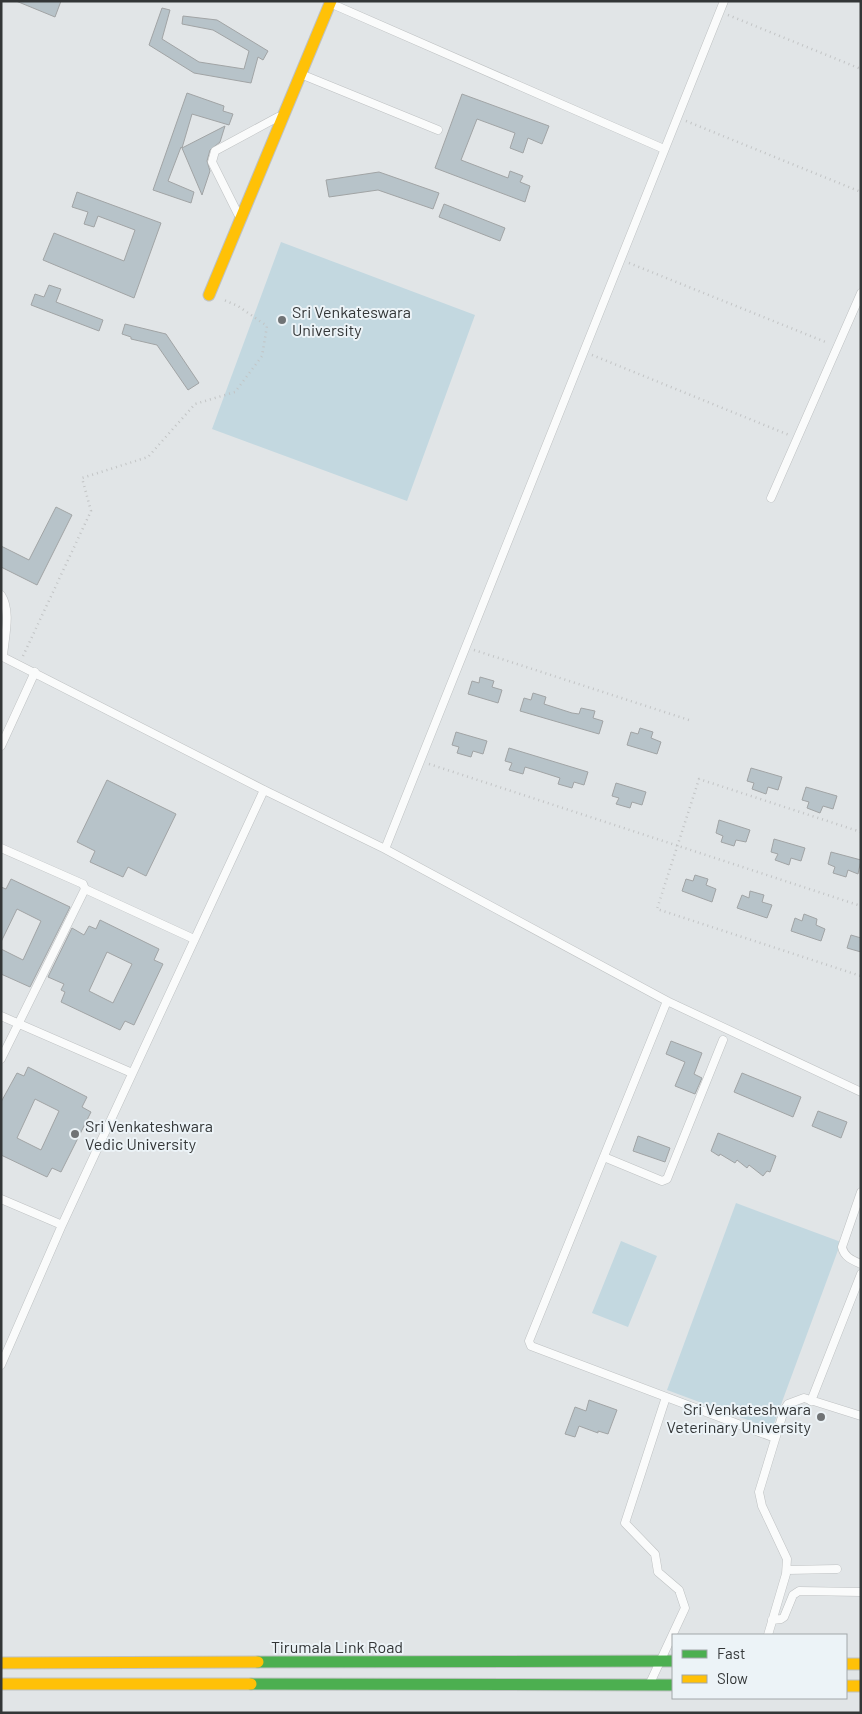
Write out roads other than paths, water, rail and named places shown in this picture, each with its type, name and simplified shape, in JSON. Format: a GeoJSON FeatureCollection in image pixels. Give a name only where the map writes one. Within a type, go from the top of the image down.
{"type":"FeatureCollection","features":[{"type":"Feature","properties":{"kind":"street"},"geometry":{"type":"LineString","coordinates":[[209,295],[329,2]]}},
{"type":"Feature","properties":{"kind":"street","name":"Tirumala Link Road"},"geometry":{"type":"LineString","coordinates":[[1,1663],[672,1661]]}},
{"type":"Feature","properties":{"kind":"street"},"geometry":{"type":"LineString","coordinates":[[847,1664],[861,1664]]}},
{"type":"Feature","properties":{"kind":"street"},"geometry":{"type":"LineString","coordinates":[[1,1684],[672,1685]]}},
{"type":"Feature","properties":{"kind":"street"},"geometry":{"type":"LineString","coordinates":[[847,1686],[861,1686]]}},
{"type":"Feature","properties":{"kind":"lane"},"geometry":{"type":"LineString","coordinates":[[386,849],[724,1]]}},
{"type":"Feature","properties":{"kind":"lane"},"geometry":{"type":"LineString","coordinates":[[329,2],[664,150]]}},
{"type":"Feature","properties":{"kind":"lane"},"geometry":{"type":"LineString","coordinates":[[301,74],[438,130]]}},
{"type":"Feature","properties":{"kind":"lane"},"geometry":{"type":"LineString","coordinates":[[241,219],[212,162],[216,151],[284,114]]}},
{"type":"Feature","properties":{"kind":"lane"},"geometry":{"type":"LineString","coordinates":[[771,498],[861,293]]}},
{"type":"Feature","properties":{"kind":"lane"},"geometry":{"type":"LineString","coordinates":[[1,595],[6,603],[7,612],[2,656],[264,790],[386,849],[667,1001],[861,1092]]}},
{"type":"Feature","properties":{"kind":"lane"},"geometry":{"type":"LineString","coordinates":[[1,746],[35,672]]}},
{"type":"Feature","properties":{"kind":"lane"},"geometry":{"type":"LineString","coordinates":[[1,1365],[62,1225],[264,790]]}},
{"type":"Feature","properties":{"kind":"lane"},"geometry":{"type":"LineString","coordinates":[[1,848],[83,884],[85,889],[194,940]]}},
{"type":"Feature","properties":{"kind":"lane"},"geometry":{"type":"LineString","coordinates":[[1,1059],[85,889]]}},
{"type":"Feature","properties":{"kind":"lane"},"geometry":{"type":"LineString","coordinates":[[667,1001],[529,1341],[531,1346],[775,1438]]}},
{"type":"Feature","properties":{"kind":"lane"},"geometry":{"type":"LineString","coordinates":[[1,1016],[132,1073]]}},
{"type":"Feature","properties":{"kind":"lane"},"geometry":{"type":"LineString","coordinates":[[604,1158],[662,1181],[667,1179],[724,1040]]}},
{"type":"Feature","properties":{"kind":"lane"},"geometry":{"type":"LineString","coordinates":[[861,1192],[842,1247],[843,1253],[848,1258],[861,1264]]}},
{"type":"Feature","properties":{"kind":"lane"},"geometry":{"type":"LineString","coordinates":[[1,1199],[62,1225]]}},
{"type":"Feature","properties":{"kind":"lane"},"geometry":{"type":"LineString","coordinates":[[811,1401],[861,1274]]}},
{"type":"Feature","properties":{"kind":"lane"},"geometry":{"type":"LineString","coordinates":[[666,1397],[626,1522],[655,1554],[658,1572],[679,1590],[685,1608],[673,1634]]}},
{"type":"Feature","properties":{"kind":"lane"},"geometry":{"type":"LineString","coordinates":[[768,1634],[787,1570],[787,1559],[759,1499],[761,1483],[784,1410],[788,1404],[804,1398],[861,1416]]}},
{"type":"Feature","properties":{"kind":"lane"},"geometry":{"type":"LineString","coordinates":[[787,1570],[837,1569]]}},
{"type":"Feature","properties":{"kind":"lane"},"geometry":{"type":"LineString","coordinates":[[782,1588],[799,1591],[861,1592]]}},
{"type":"Feature","properties":{"kind":"lane"},"geometry":{"type":"LineString","coordinates":[[772,1620],[784,1617],[793,1595],[799,1591]]}},
{"type":"Feature","properties":{"kind":"lane"},"geometry":{"type":"LineString","coordinates":[[649,1685],[672,1636]]}},
{"type":"Feature","properties":{"kind":"place","name":"Sri Venkateswara University"},"geometry":{"type":"Point","coordinates":[282,320]}},
{"type":"Feature","properties":{"kind":"place","name":"Sri Venkateshwara Vedic University"},"geometry":{"type":"Point","coordinates":[75,1134]}},
{"type":"Feature","properties":{"kind":"place","name":"Sri Venkateshwara Veterinary University"},"geometry":{"type":"Point","coordinates":[821,1417]}}]}
